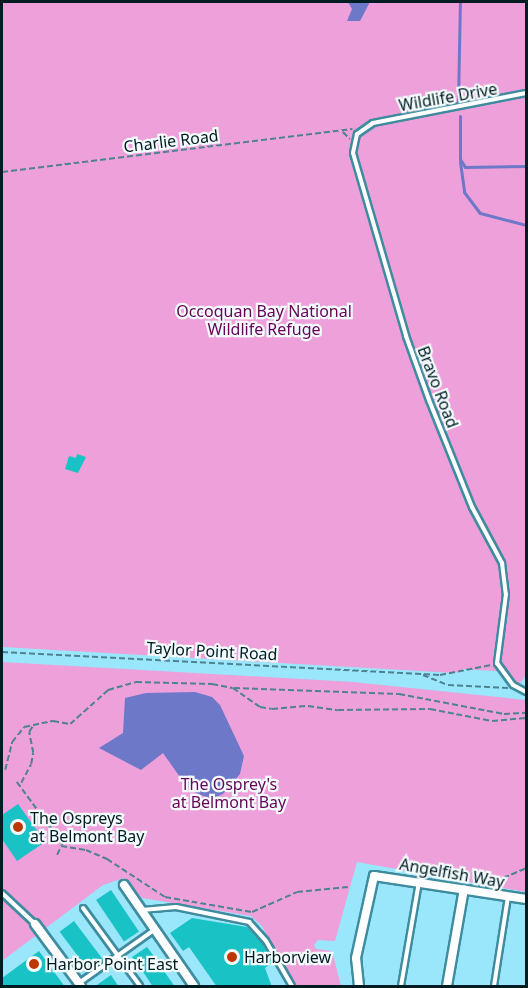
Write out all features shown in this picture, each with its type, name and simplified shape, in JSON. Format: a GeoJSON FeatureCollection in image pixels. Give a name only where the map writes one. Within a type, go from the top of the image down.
{"type":"FeatureCollection","features":[{"type":"Feature","properties":{"kind":"street","name":"Angelfish Way"},"geometry":{"type":"LineString","coordinates":[[359,987],[356,958],[374,876],[526,900]]}},
{"type":"Feature","properties":{"kind":"street"},"geometry":{"type":"LineString","coordinates":[[124,885],[194,987]]}},
{"type":"Feature","properties":{"kind":"street"},"geometry":{"type":"LineString","coordinates":[[447,987],[464,889]]}},
{"type":"Feature","properties":{"kind":"street"},"geometry":{"type":"LineString","coordinates":[[35,924],[79,985]]}},
{"type":"Feature","properties":{"kind":"lane","name":"Wildlife Drive"},"geometry":{"type":"LineString","coordinates":[[373,123],[526,93]]}},
{"type":"Feature","properties":{"kind":"lane","name":"Bravo Road"},"geometry":{"type":"LineString","coordinates":[[373,123],[357,134],[353,153],[405,331],[472,507],[502,563],[506,594],[498,663]]}},
{"type":"Feature","properties":{"kind":"lane"},"geometry":{"type":"LineString","coordinates":[[498,663],[510,682],[526,692]]}},
{"type":"Feature","properties":{"kind":"lane"},"geometry":{"type":"LineString","coordinates":[[401,987],[419,882]]}},
{"type":"Feature","properties":{"kind":"lane"},"geometry":{"type":"LineString","coordinates":[[2,893],[35,924]]}},
{"type":"Feature","properties":{"kind":"lane"},"geometry":{"type":"LineString","coordinates":[[494,987],[508,896]]}},
{"type":"Feature","properties":{"kind":"lane"},"geometry":{"type":"LineString","coordinates":[[141,911],[176,907],[249,922],[266,941],[292,987]]}},
{"type":"Feature","properties":{"kind":"lane"},"geometry":{"type":"LineString","coordinates":[[83,908],[140,987]]}},
{"type":"Feature","properties":{"kind":"lane"},"geometry":{"type":"LineString","coordinates":[[79,985],[154,930]]}},
{"type":"Feature","properties":{"kind":"path","name":"Charlie Road"},"geometry":{"type":"LineString","coordinates":[[2,172],[342,131]]}},
{"type":"Feature","properties":{"kind":"path"},"geometry":{"type":"LineString","coordinates":[[206,137],[206,147]]}},
{"type":"Feature","properties":{"kind":"path","name":"Taylor Point Road"},"geometry":{"type":"LineString","coordinates":[[2,652],[422,674],[460,674],[498,663]]}},
{"type":"Feature","properties":{"kind":"path","name":"Taylor Point Road"},"geometry":{"type":"LineString","coordinates":[[422,674],[448,685],[513,689]]}},
{"type":"Feature","properties":{"kind":"path"},"geometry":{"type":"LineString","coordinates":[[5,770],[12,742],[24,727],[35,724],[70,724],[108,690],[136,682],[212,684],[233,688],[316,694],[399,694],[504,714],[526,714]]}},
{"type":"Feature","properties":{"kind":"path"},"geometry":{"type":"LineString","coordinates":[[233,688],[260,707],[272,710],[373,707],[396,711],[430,709],[492,721],[526,718]]}},
{"type":"Feature","properties":{"kind":"path"},"geometry":{"type":"LineString","coordinates":[[20,783],[31,764],[29,732],[35,724]]}},
{"type":"Feature","properties":{"kind":"path"},"geometry":{"type":"LineString","coordinates":[[17,782],[20,783],[64,846],[98,854],[165,897],[252,912],[297,892],[348,887]]}},
{"type":"Feature","properties":{"kind":"path"},"geometry":{"type":"LineString","coordinates":[[57,855],[64,846]]}},
{"type":"Feature","properties":{"kind":"path"},"geometry":{"type":"LineString","coordinates":[[503,878],[526,868]]}},
{"type":"Feature","properties":{"kind":"green space","name":"Occoquan Bay National Wildlife Refuge"},"geometry":{"type":"Polygon","coordinates":[[[2,2],[526,2],[526,675],[518,686],[508,672],[464,669],[455,673],[2,647],[2,2]]]}},
{"type":"Feature","properties":{"kind":"green space","name":"The Osprey's at Belmont Bay"},"geometry":{"type":"Polygon","coordinates":[[[2,662],[353,682],[526,700],[526,892],[357,862],[335,941],[318,940],[314,945],[316,949],[332,951],[341,986],[294,986],[262,926],[251,916],[142,898],[124,878],[103,885],[2,961],[2,662]]]}},
{"type":"Feature","properties":{"kind":"water"},"geometry":{"type":"Polygon","coordinates":[[[348,2],[370,2],[360,21],[347,21],[352,9],[348,2]]]}},
{"type":"Feature","properties":{"kind":"water"},"geometry":{"type":"Polygon","coordinates":[[[195,692],[212,697],[220,705],[244,756],[240,774],[223,794],[211,799],[189,790],[163,753],[141,770],[99,748],[123,733],[125,698],[146,693],[195,692]]]}},
{"type":"Feature","properties":{"kind":"building"},"geometry":{"type":"Polygon","coordinates":[[[77,454],[86,457],[78,473],[65,469],[69,456],[76,458],[77,454]]]}},
{"type":"Feature","properties":{"kind":"building","name":"The Ospreys at Belmont Bay"},"geometry":{"type":"Polygon","coordinates":[[[18,804],[45,842],[17,861],[2,839],[2,815],[18,804]]]}},
{"type":"Feature","properties":{"kind":"building"},"geometry":{"type":"Polygon","coordinates":[[[111,890],[139,931],[124,942],[96,900],[111,890]]]}},
{"type":"Feature","properties":{"kind":"building","name":"Harborview"},"geometry":{"type":"Polygon","coordinates":[[[192,918],[247,927],[262,943],[273,962],[265,968],[272,987],[217,987],[189,947],[183,951],[170,933],[192,918]]]}},
{"type":"Feature","properties":{"kind":"building"},"geometry":{"type":"Polygon","coordinates":[[[74,921],[103,960],[89,971],[60,932],[74,921]]]}},
{"type":"Feature","properties":{"kind":"building"},"geometry":{"type":"Polygon","coordinates":[[[147,947],[175,987],[153,987],[132,957],[147,947]]]}},
{"type":"Feature","properties":{"kind":"building","name":"Harbor Point East"},"geometry":{"type":"Polygon","coordinates":[[[39,951],[65,987],[2,987],[2,978],[39,951]]]}},
{"type":"Feature","properties":{"kind":"building"},"geometry":{"type":"Polygon","coordinates":[[[111,975],[119,987],[94,987],[111,975]]]}},
{"type":"Feature","properties":{"kind":"waterway"},"geometry":{"type":"LineString","coordinates":[[458,102],[460,2]]}},
{"type":"Feature","properties":{"kind":"waterway"},"geometry":{"type":"LineString","coordinates":[[460,116],[460,159],[465,167],[526,166]]}},
{"type":"Feature","properties":{"kind":"waterway"},"geometry":{"type":"LineString","coordinates":[[460,162],[464,192],[480,213],[526,225]]}},
{"type":"Feature","properties":{"kind":"place","name":"The Ospreys at Belmont Bay"},"geometry":{"type":"Point","coordinates":[18,827]}},
{"type":"Feature","properties":{"kind":"place","name":"Harborview"},"geometry":{"type":"Point","coordinates":[232,957]}},
{"type":"Feature","properties":{"kind":"place","name":"Harbor Point East"},"geometry":{"type":"Point","coordinates":[34,964]}}]}
